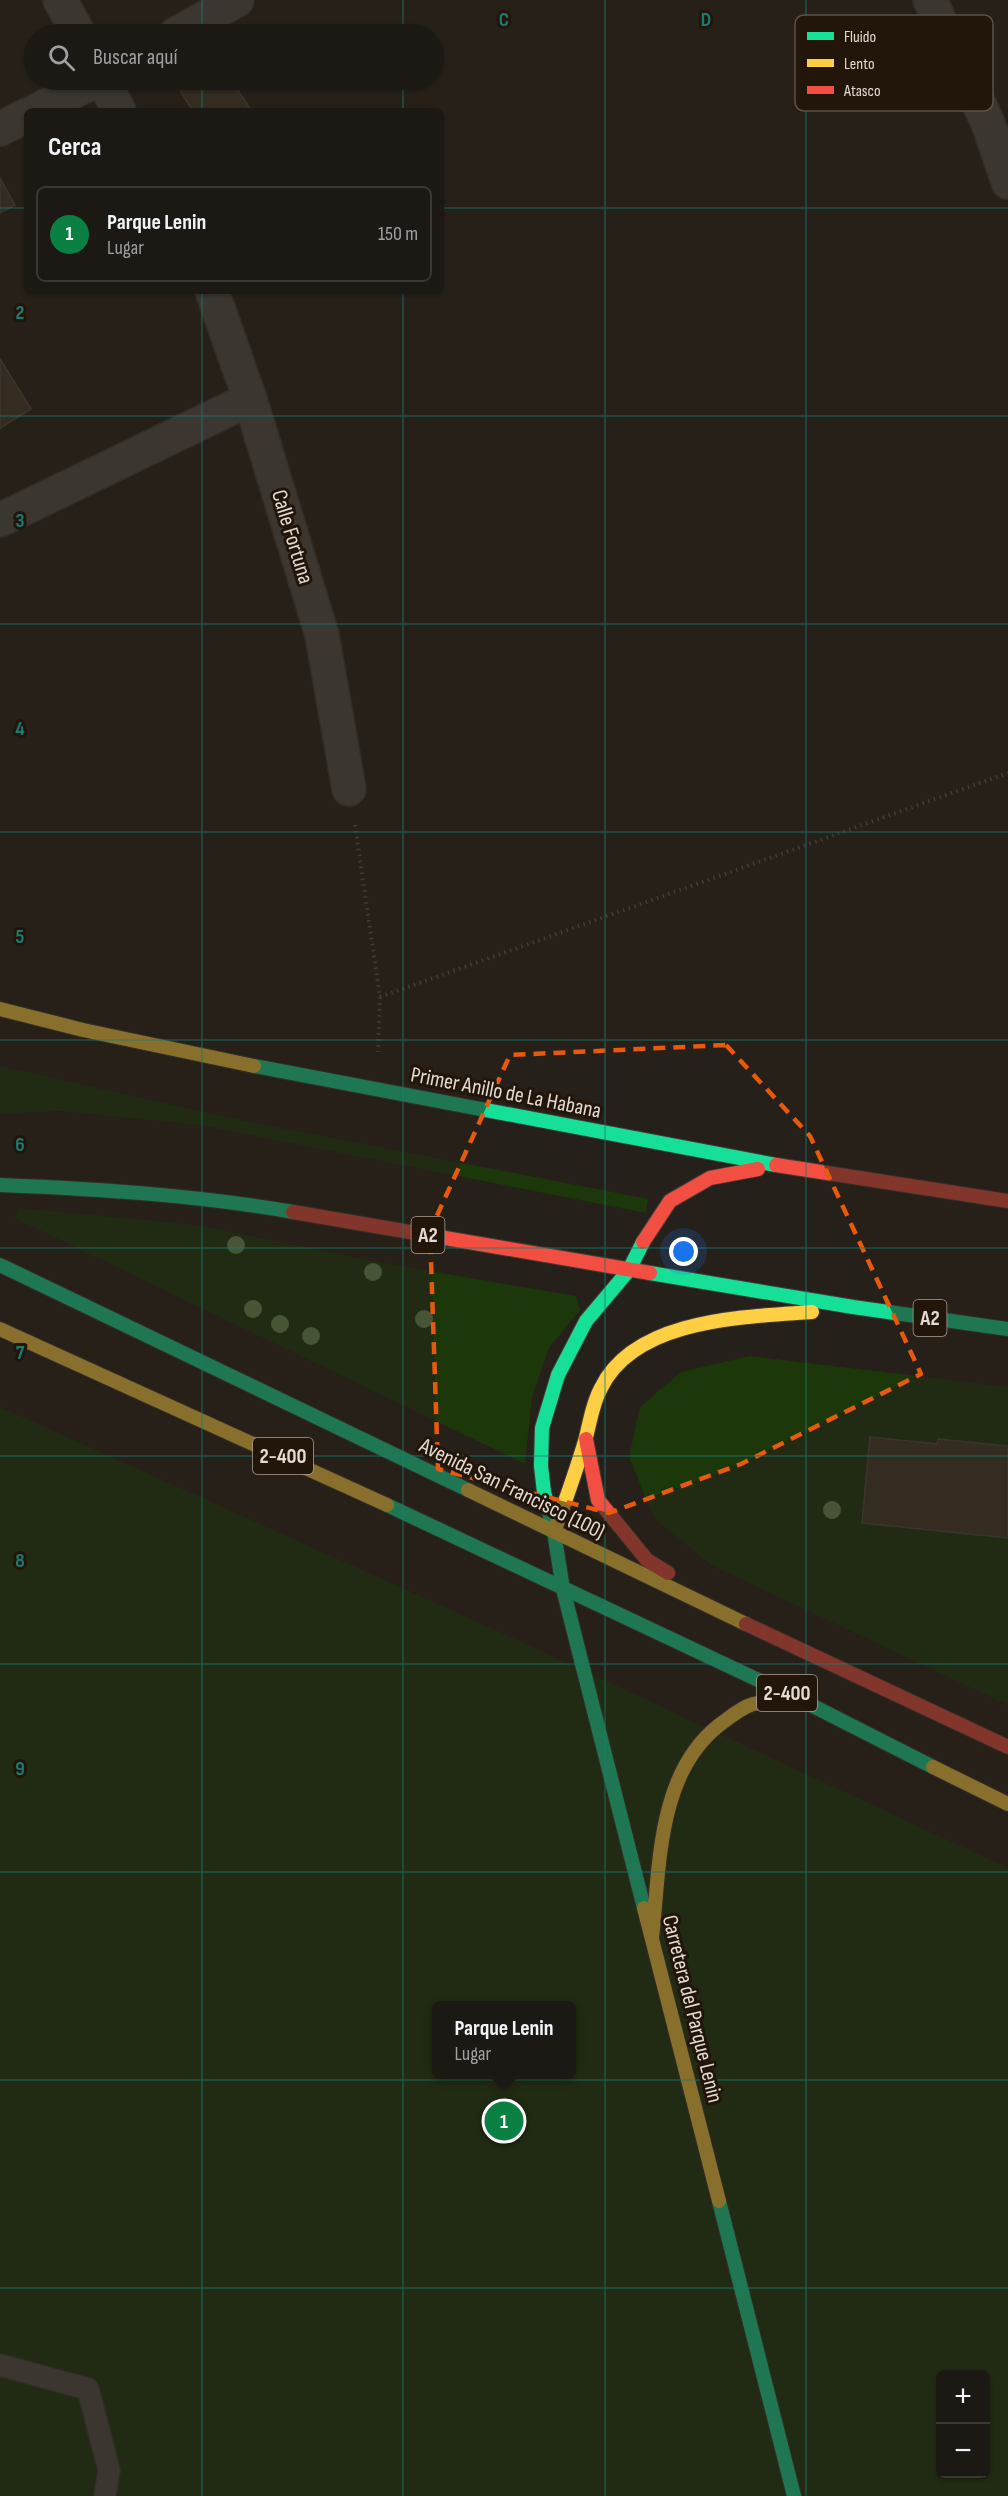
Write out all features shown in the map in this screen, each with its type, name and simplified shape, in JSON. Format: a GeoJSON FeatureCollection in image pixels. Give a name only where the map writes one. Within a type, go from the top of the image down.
{"type":"FeatureCollection","features":[{"type":"Feature","properties":{"kind":"main road","name":"Primer Anillo de La Habana"},"geometry":{"type":"LineString","coordinates":[[0,1009],[83,1030],[303,1077],[778,1165],[1008,1201]]}},
{"type":"Feature","properties":{"kind":"main road","name":"Carretera del Parque Lenin"},"geometry":{"type":"LineString","coordinates":[[778,1165],[710,1178],[670,1201],[641,1245],[629,1270],[585,1321],[558,1375],[542,1428],[541,1466],[563,1589],[794,2496]]}},
{"type":"Feature","properties":{"kind":"main road","name":"A2"},"geometry":{"type":"LineString","coordinates":[[0,1185],[99,1189],[240,1203],[853,1307],[1008,1329]]}},
{"type":"Feature","properties":{"kind":"main road","name":"Avenida San Francisco (100)"},"geometry":{"type":"LineString","coordinates":[[0,1265],[802,1651],[1008,1747]]}},
{"type":"Feature","properties":{"kind":"main road"},"geometry":{"type":"LineString","coordinates":[[554,1532],[586,1438],[595,1400],[604,1380],[621,1360],[648,1341],[684,1329],[727,1321],[853,1307]]}},
{"type":"Feature","properties":{"kind":"main road","name":"2-400"},"geometry":{"type":"LineString","coordinates":[[0,1329],[298,1462],[807,1703],[1008,1804]]}},
{"type":"Feature","properties":{"kind":"main road"},"geometry":{"type":"LineString","coordinates":[[586,1438],[598,1500],[647,1560],[802,1651]]}},
{"type":"Feature","properties":{"kind":"main road"},"geometry":{"type":"LineString","coordinates":[[652,1938],[666,1817],[676,1784],[689,1757],[702,1739],[732,1715],[754,1704],[807,1703]]}},
{"type":"Feature","properties":{"kind":"street"},"geometry":{"type":"LineString","coordinates":[[60,0],[73,24]]}},
{"type":"Feature","properties":{"kind":"street"},"geometry":{"type":"LineString","coordinates":[[194,24],[237,0]]}},
{"type":"Feature","properties":{"kind":"street"},"geometry":{"type":"LineString","coordinates":[[930,0],[937,15]]}},
{"type":"Feature","properties":{"kind":"street"},"geometry":{"type":"LineString","coordinates":[[42,108],[77,90]]}},
{"type":"Feature","properties":{"kind":"street"},"geometry":{"type":"LineString","coordinates":[[107,90],[117,108]]}},
{"type":"Feature","properties":{"kind":"street"},"geometry":{"type":"LineString","coordinates":[[982,111],[1008,182]]}},
{"type":"Feature","properties":{"kind":"street"},"geometry":{"type":"LineString","coordinates":[[0,129],[24,117]]}},
{"type":"Feature","properties":{"kind":"street","name":"Calle Fortuna"},"geometry":{"type":"LineString","coordinates":[[213,294],[250,399],[322,635],[349,789]]}},
{"type":"Feature","properties":{"kind":"street"},"geometry":{"type":"LineString","coordinates":[[0,520],[250,399]]}},
{"type":"Feature","properties":{"kind":"lane"},"geometry":{"type":"LineString","coordinates":[[0,2365],[88,2389],[108,2470],[105,2496]]}},
{"type":"Feature","properties":{"kind":"path"},"geometry":{"type":"LineString","coordinates":[[380,997],[1008,773]]}},
{"type":"Feature","properties":{"kind":"path"},"geometry":{"type":"LineString","coordinates":[[349,789],[380,997],[380,1043],[371,1088]]}},
{"type":"Feature","properties":{"kind":"highlighted area"},"geometry":{"type":"Polygon","coordinates":[[[726,1045],[810,1136],[921,1374],[741,1464],[609,1513],[438,1469],[430,1231],[510,1055],[726,1045]]]}},
{"type":"Feature","properties":{"kind":"green space"},"geometry":{"type":"Polygon","coordinates":[[[0,1066],[230,1118],[648,1199],[646,1213],[200,1125],[61,1111],[0,1114],[0,1066]]]}},
{"type":"Feature","properties":{"kind":"green space"},"geometry":{"type":"Polygon","coordinates":[[[18,1208],[196,1225],[377,1262],[576,1296],[580,1310],[549,1348],[532,1397],[525,1464],[15,1218],[18,1208]]]}},
{"type":"Feature","properties":{"kind":"green space"},"geometry":{"type":"Polygon","coordinates":[[[749,1356],[1008,1387],[1008,1705],[711,1565],[654,1518],[629,1457],[640,1407],[681,1372],[749,1356]]]}},
{"type":"Feature","properties":{"kind":"green space"},"geometry":{"type":"Polygon","coordinates":[[[0,1407],[526,1644],[1008,1868],[1008,2496],[0,2496],[0,1407]]]}},
{"type":"Feature","properties":{"kind":"building"},"geometry":{"type":"Polygon","coordinates":[[[180,90],[238,90],[250,108],[191,108],[180,90]]]}},
{"type":"Feature","properties":{"kind":"building"},"geometry":{"type":"Polygon","coordinates":[[[0,178],[15,205],[0,213],[0,178]]]}},
{"type":"Feature","properties":{"kind":"building"},"geometry":{"type":"Polygon","coordinates":[[[0,359],[31,409],[0,428],[0,359]]]}},
{"type":"Feature","properties":{"kind":"building"},"geometry":{"type":"Polygon","coordinates":[[[870,1437],[937,1444],[938,1439],[1008,1446],[1008,1538],[862,1523],[870,1437]]]}},
{"type":"Feature","properties":{"kind":"traffic: fast"},"geometry":{"type":"LineString","coordinates":[[254,1066],[776,1165]]}},
{"type":"Feature","properties":{"kind":"traffic: fast"},"geometry":{"type":"LineString","coordinates":[[0,1185],[147,1194],[220,1201],[293,1212]]}},
{"type":"Feature","properties":{"kind":"traffic: fast"},"geometry":{"type":"LineString","coordinates":[[554,1532],[544,1492],[541,1466],[542,1428],[558,1375],[586,1321],[629,1270],[643,1242]]}},
{"type":"Feature","properties":{"kind":"traffic: fast"},"geometry":{"type":"LineString","coordinates":[[0,1265],[468,1490]]}},
{"type":"Feature","properties":{"kind":"traffic: fast"},"geometry":{"type":"LineString","coordinates":[[650,1273],[853,1307],[1008,1329]]}},
{"type":"Feature","properties":{"kind":"traffic: fast"},"geometry":{"type":"LineString","coordinates":[[387,1505],[807,1703],[933,1767]]}},
{"type":"Feature","properties":{"kind":"traffic: fast"},"geometry":{"type":"LineString","coordinates":[[554,1532],[563,1589],[644,1908]]}},
{"type":"Feature","properties":{"kind":"traffic: fast"},"geometry":{"type":"LineString","coordinates":[[719,2201],[794,2496]]}},
{"type":"Feature","properties":{"kind":"traffic: slow"},"geometry":{"type":"LineString","coordinates":[[0,1009],[83,1030],[254,1066]]}},
{"type":"Feature","properties":{"kind":"traffic: slow"},"geometry":{"type":"LineString","coordinates":[[554,1532],[582,1452],[595,1400],[617,1365],[639,1347],[665,1335],[695,1326],[756,1316],[812,1312]]}},
{"type":"Feature","properties":{"kind":"traffic: slow"},"geometry":{"type":"LineString","coordinates":[[0,1329],[387,1505]]}},
{"type":"Feature","properties":{"kind":"traffic: slow"},"geometry":{"type":"LineString","coordinates":[[468,1490],[746,1624]]}},
{"type":"Feature","properties":{"kind":"traffic: slow"},"geometry":{"type":"LineString","coordinates":[[652,1938],[665,1823],[672,1796],[683,1770],[698,1746],[718,1726],[753,1704],[799,1703]]}},
{"type":"Feature","properties":{"kind":"traffic: slow"},"geometry":{"type":"LineString","coordinates":[[933,1767],[1008,1804]]}},
{"type":"Feature","properties":{"kind":"traffic: slow"},"geometry":{"type":"LineString","coordinates":[[644,1908],[719,2201]]}},
{"type":"Feature","properties":{"kind":"traffic: jam"},"geometry":{"type":"LineString","coordinates":[[776,1165],[1008,1201]]}},
{"type":"Feature","properties":{"kind":"traffic: jam"},"geometry":{"type":"LineString","coordinates":[[643,1242],[670,1201],[710,1178],[758,1169]]}},
{"type":"Feature","properties":{"kind":"traffic: jam"},"geometry":{"type":"LineString","coordinates":[[293,1212],[650,1273]]}},
{"type":"Feature","properties":{"kind":"traffic: jam"},"geometry":{"type":"LineString","coordinates":[[586,1439],[598,1500],[647,1560],[668,1573]]}},
{"type":"Feature","properties":{"kind":"traffic: jam"},"geometry":{"type":"LineString","coordinates":[[746,1624],[1008,1747]]}},
{"type":"Feature","properties":{"kind":"place","name":"Parque Lenin"},"geometry":{"type":"Point","coordinates":[504,2121]}}]}
